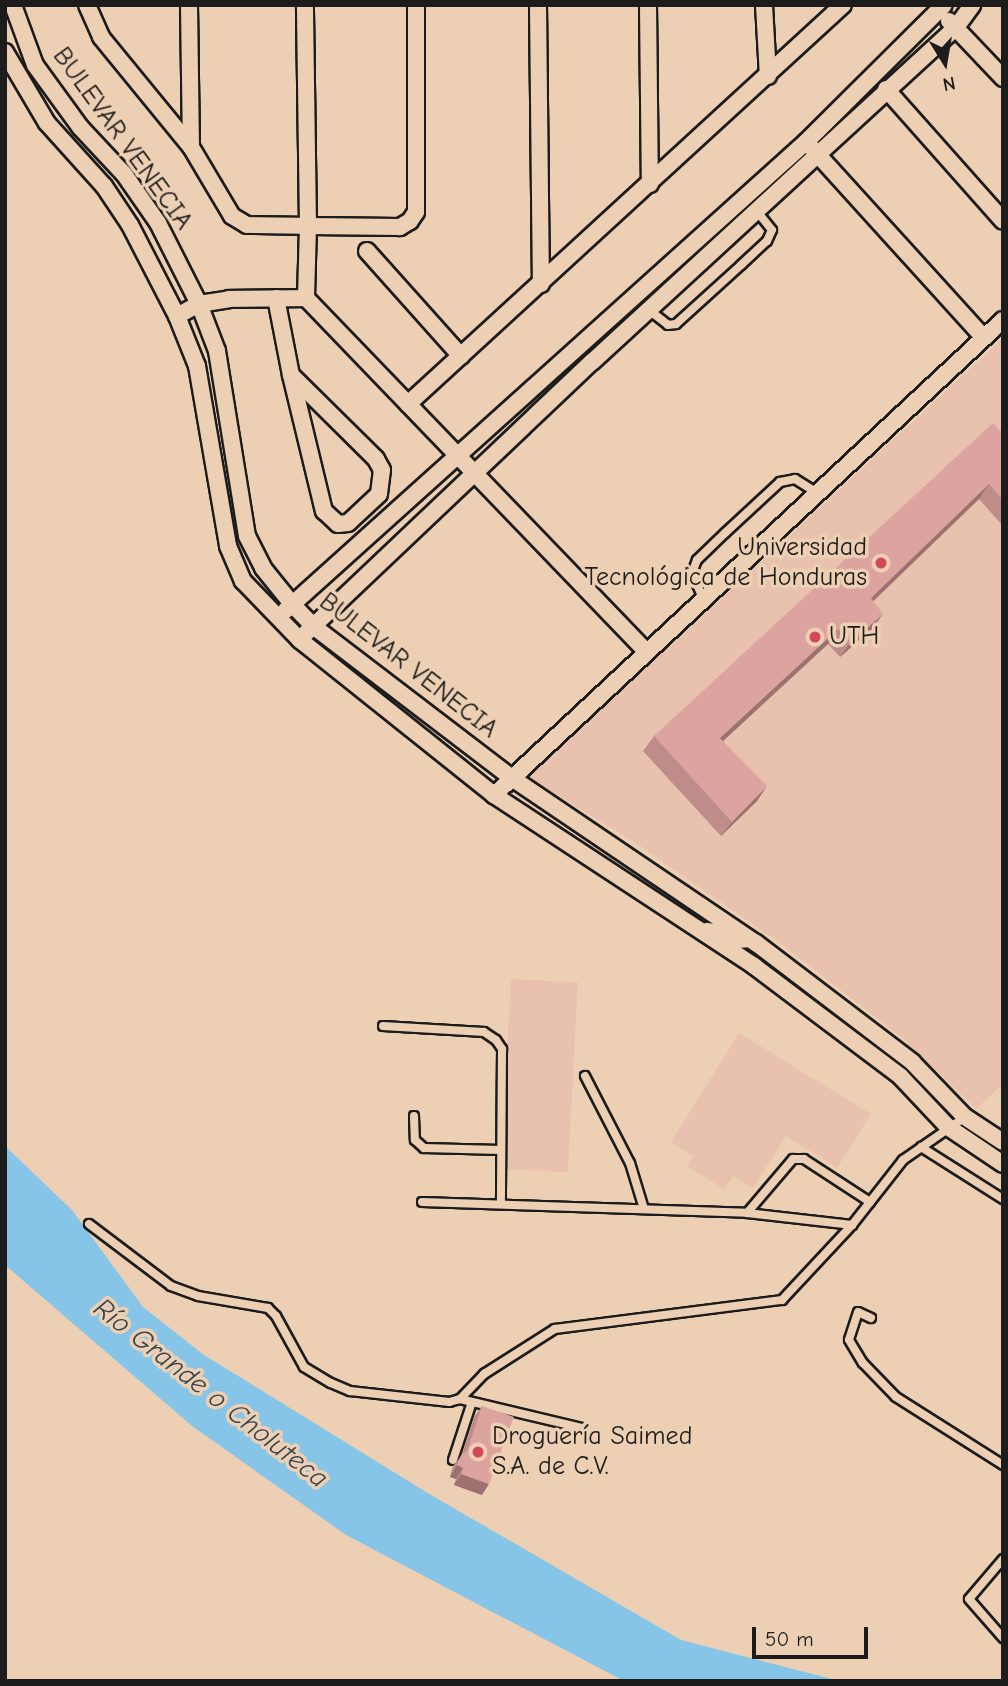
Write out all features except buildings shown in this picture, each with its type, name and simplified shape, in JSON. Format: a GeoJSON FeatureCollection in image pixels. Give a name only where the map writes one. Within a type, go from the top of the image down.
{"type":"FeatureCollection","features":[{"type":"Feature","properties":{"kind":"street","name":"BULEVAR VENECIA"},"geometry":{"type":"LineString","coordinates":[[13,5],[35,65],[80,127],[124,174],[158,223],[200,304],[217,351],[247,536],[263,568],[292,604],[313,626],[512,778],[756,943],[912,1062],[965,1117],[1003,1142]]}},
{"type":"Feature","properties":{"kind":"street"},"geometry":{"type":"LineString","coordinates":[[87,5],[101,37],[191,147],[232,216],[239,222],[247,225],[400,227],[410,221],[416,212],[416,5]]}},
{"type":"Feature","properties":{"kind":"street"},"geometry":{"type":"LineString","coordinates":[[189,5],[191,147]]}},
{"type":"Feature","properties":{"kind":"street"},"geometry":{"type":"LineString","coordinates":[[305,5],[308,226],[306,298],[646,651]]}},
{"type":"Feature","properties":{"kind":"street"},"geometry":{"type":"LineString","coordinates":[[538,5],[541,284]]}},
{"type":"Feature","properties":{"kind":"street"},"geometry":{"type":"LineString","coordinates":[[648,5],[650,184]]}},
{"type":"Feature","properties":{"kind":"street"},"geometry":{"type":"LineString","coordinates":[[764,5],[768,76]]}},
{"type":"Feature","properties":{"kind":"street"},"geometry":{"type":"LineString","coordinates":[[408,404],[843,5]]}},
{"type":"Feature","properties":{"kind":"street"},"geometry":{"type":"LineString","coordinates":[[276,618],[456,454],[811,148],[886,89],[957,26],[972,5]]}},
{"type":"Feature","properties":{"kind":"street"},"geometry":{"type":"LineString","coordinates":[[300,640],[756,210],[941,10],[1003,78]]}},
{"type":"Feature","properties":{"kind":"street","name":"BULEVAR VENECIA"},"geometry":{"type":"LineString","coordinates":[[5,52],[47,123],[104,186],[130,225],[177,316],[197,366],[228,546],[243,581],[276,618],[494,795],[701,931],[900,1076],[948,1127],[1003,1164]]}},
{"type":"Feature","properties":{"kind":"street"},"geometry":{"type":"LineString","coordinates":[[886,89],[1003,220]]}},
{"type":"Feature","properties":{"kind":"street"},"geometry":{"type":"LineString","coordinates":[[811,148],[983,337]]}},
{"type":"Feature","properties":{"kind":"street"},"geometry":{"type":"LineString","coordinates":[[367,251],[461,356]]}},
{"type":"Feature","properties":{"kind":"street"},"geometry":{"type":"LineString","coordinates":[[276,298],[292,374],[324,511],[338,524],[348,523],[379,494],[382,470],[376,459],[292,374]]}},
{"type":"Feature","properties":{"kind":"street"},"geometry":{"type":"LineString","coordinates":[[177,316],[200,304],[229,299],[306,298]]}},
{"type":"Feature","properties":{"kind":"street"},"geometry":{"type":"LineString","coordinates":[[494,795],[1003,320]]}},
{"type":"Feature","properties":{"kind":"lane"},"geometry":{"type":"LineString","coordinates":[[649,310],[668,325],[676,324],[767,241],[772,230],[756,210]]}},
{"type":"Feature","properties":{"kind":"lane"},"geometry":{"type":"LineString","coordinates":[[703,598],[692,573],[697,560],[725,533],[780,482],[795,479],[816,492]]}},
{"type":"Feature","properties":{"kind":"lane"},"geometry":{"type":"LineString","coordinates":[[701,931],[707,927],[715,928],[738,944],[756,943]]}},
{"type":"Feature","properties":{"kind":"lane"},"geometry":{"type":"LineString","coordinates":[[383,1026],[484,1032],[496,1040],[502,1049],[501,1203]]}},
{"type":"Feature","properties":{"kind":"lane"},"geometry":{"type":"LineString","coordinates":[[585,1076],[630,1163],[644,1209]]}},
{"type":"Feature","properties":{"kind":"lane"},"geometry":{"type":"LineString","coordinates":[[414,1116],[415,1140],[424,1148],[501,1150]]}},
{"type":"Feature","properties":{"kind":"lane"},"geometry":{"type":"LineString","coordinates":[[460,1399],[484,1374],[555,1328],[782,1300],[852,1225],[903,1160],[965,1117]]}},
{"type":"Feature","properties":{"kind":"lane"},"geometry":{"type":"LineString","coordinates":[[921,1147],[1003,1199]]}},
{"type":"Feature","properties":{"kind":"lane"},"geometry":{"type":"LineString","coordinates":[[747,1213],[793,1159],[804,1159],[870,1202]]}},
{"type":"Feature","properties":{"kind":"lane"},"geometry":{"type":"LineString","coordinates":[[422,1202],[747,1213],[852,1225]]}},
{"type":"Feature","properties":{"kind":"lane"},"geometry":{"type":"LineString","coordinates":[[89,1224],[171,1286],[198,1296],[268,1308],[276,1316],[304,1367],[349,1391],[449,1402],[460,1399],[582,1428]]}},
{"type":"Feature","properties":{"kind":"lane"},"geometry":{"type":"LineString","coordinates":[[870,1318],[858,1312],[849,1340],[863,1363],[896,1397],[1003,1465]]}},
{"type":"Feature","properties":{"kind":"lane"},"geometry":{"type":"LineString","coordinates":[[453,1460],[472,1402]]}},
{"type":"Feature","properties":{"kind":"lane"},"geometry":{"type":"LineString","coordinates":[[1003,1559],[969,1599],[1003,1637]]}},
{"type":"Feature","properties":{"kind":"shaded area","name":"Universidad Tecnológica de Honduras"},"geometry":{"type":"Polygon","coordinates":[[[1003,338],[1003,1084],[976,1109],[905,1040],[785,947],[640,846],[528,777],[1003,338]]]}},
{"type":"Feature","properties":{"kind":"shaded area"},"geometry":{"type":"Polygon","coordinates":[[[511,979],[578,983],[568,1172],[501,1169],[511,979]]]}},
{"type":"Feature","properties":{"kind":"shaded area"},"geometry":{"type":"Polygon","coordinates":[[[739,1033],[871,1114],[837,1168],[786,1136],[753,1188],[733,1176],[724,1189],[687,1166],[693,1156],[671,1142],[739,1033]]]}},
{"type":"Feature","properties":{"kind":"water","name":"Río Grande o Choluteca"},"geometry":{"type":"Polygon","coordinates":[[[5,1146],[72,1210],[143,1307],[204,1355],[426,1492],[681,1640],[840,1681],[624,1681],[346,1535],[192,1426],[5,1265],[5,1146]]]}},
{"type":"Feature","properties":{"kind":"place","name":"Universidad Tecnológica de Honduras"},"geometry":{"type":"Point","coordinates":[881,563]}},
{"type":"Feature","properties":{"kind":"place","name":"UTH"},"geometry":{"type":"Point","coordinates":[815,637]}},
{"type":"Feature","properties":{"kind":"place","name":"Droguería Saimed S.A. de C.V."},"geometry":{"type":"Point","coordinates":[478,1452]}}]}
